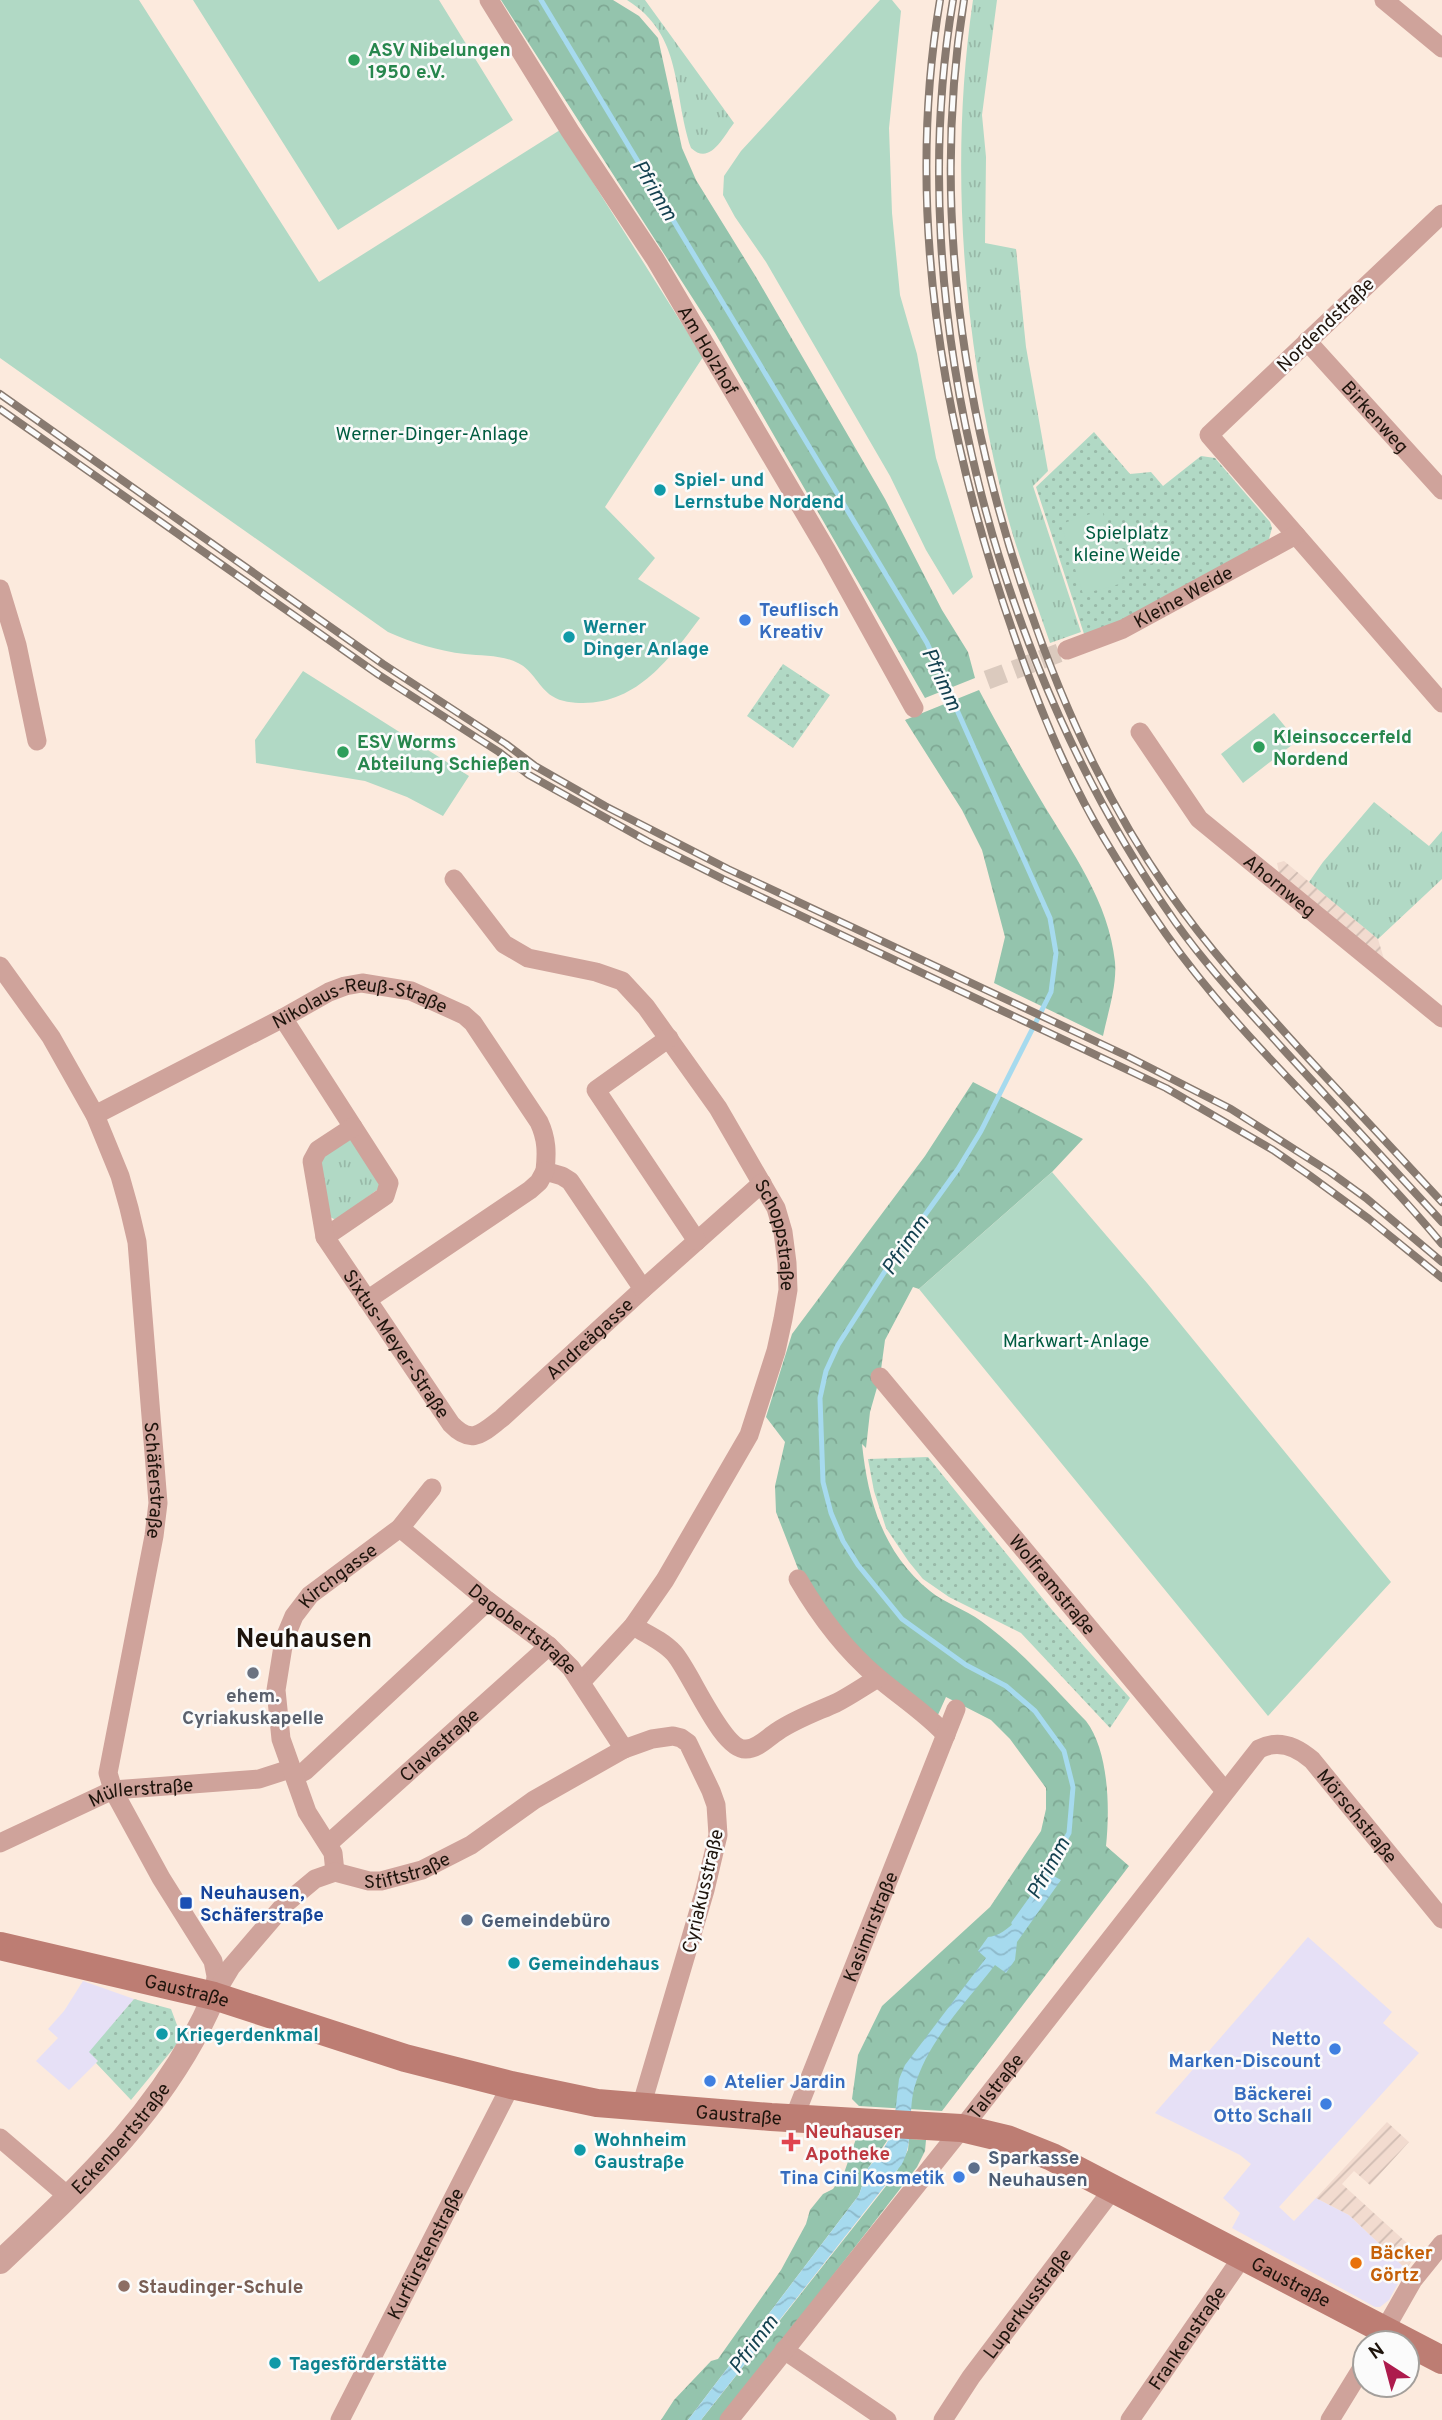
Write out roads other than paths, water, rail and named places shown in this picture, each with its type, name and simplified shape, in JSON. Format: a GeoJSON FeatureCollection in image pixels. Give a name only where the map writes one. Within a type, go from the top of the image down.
{"type":"FeatureCollection","features":[{"type":"Feature","properties":{"kind":"main road","name":"Gaustraße"},"geometry":{"type":"LineString","coordinates":[[0,1946],[214,1996],[405,2058],[597,2103],[927,2125],[961,2128],[1007,2139],[1032,2148],[1243,2256],[1367,2329]]}},
{"type":"Feature","properties":{"kind":"main road","name":"Gaustraße"},"geometry":{"type":"LineString","coordinates":[[1421,2352],[1442,2360]]}},
{"type":"Feature","properties":{"kind":"street","name":"Am Holzhof"},"geometry":{"type":"LineString","coordinates":[[489,0],[570,131],[655,259],[827,551],[915,708]]}},
{"type":"Feature","properties":{"kind":"street"},"geometry":{"type":"LineString","coordinates":[[1384,0],[1442,48]]}},
{"type":"Feature","properties":{"kind":"street","name":"Nordendstraße"},"geometry":{"type":"LineString","coordinates":[[1296,534],[1209,435],[1442,214]]}},
{"type":"Feature","properties":{"kind":"street","name":"Birkenweg"},"geometry":{"type":"LineString","coordinates":[[1307,341],[1442,490]]}},
{"type":"Feature","properties":{"kind":"street"},"geometry":{"type":"LineString","coordinates":[[1296,534],[1440,695]]}},
{"type":"Feature","properties":{"kind":"street","name":"Kleine Weide"},"geometry":{"type":"LineString","coordinates":[[1067,650],[1123,629],[1296,534]]}},
{"type":"Feature","properties":{"kind":"street"},"geometry":{"type":"LineString","coordinates":[[0,589],[8,648],[37,741]]}},
{"type":"Feature","properties":{"kind":"street","name":"Ahornweg"},"geometry":{"type":"LineString","coordinates":[[1140,732],[1199,819],[1442,1018]]}},
{"type":"Feature","properties":{"kind":"street","name":"Schoppstraße"},"geometry":{"type":"LineString","coordinates":[[454,879],[504,944],[528,958],[596,972],[622,981],[646,1007],[718,1108],[781,1220],[788,1290],[776,1351],[749,1435],[665,1580],[633,1626],[582,1682]]}},
{"type":"Feature","properties":{"kind":"street","name":"Schäferstraße"},"geometry":{"type":"LineString","coordinates":[[0,965],[51,1037],[94,1115],[120,1176],[137,1242],[158,1503],[154,1536],[109,1763],[110,1781],[167,1889],[213,1961],[216,1976],[214,1996]]}},
{"type":"Feature","properties":{"kind":"street","name":"Nikolaus-Reuß-Straße"},"geometry":{"type":"LineString","coordinates":[[94,1115],[329,992],[362,984],[411,991],[453,1008],[472,1023],[539,1122],[547,1147],[545,1171]]}},
{"type":"Feature","properties":{"kind":"street"},"geometry":{"type":"LineString","coordinates":[[283,1018],[386,1177],[388,1190],[385,1196],[325,1237]]}},
{"type":"Feature","properties":{"kind":"street"},"geometry":{"type":"LineString","coordinates":[[669,1038],[596,1090],[697,1241]]}},
{"type":"Feature","properties":{"kind":"street","name":"Sixtus-Meyer-Straße"},"geometry":{"type":"LineString","coordinates":[[353,1127],[318,1150],[312,1161],[325,1237],[451,1424],[468,1436],[480,1435]]}},
{"type":"Feature","properties":{"kind":"street"},"geometry":{"type":"LineString","coordinates":[[367,1300],[530,1190],[539,1182],[545,1171],[562,1175],[570,1181],[643,1289]]}},
{"type":"Feature","properties":{"kind":"street","name":"Andreägasse"},"geometry":{"type":"LineString","coordinates":[[480,1435],[762,1183]]}},
{"type":"Feature","properties":{"kind":"street","name":"Wolframstraße"},"geometry":{"type":"LineString","coordinates":[[880,1377],[1225,1791]]}},
{"type":"Feature","properties":{"kind":"street"},"geometry":{"type":"LineString","coordinates":[[400,1528],[432,1488]]}},
{"type":"Feature","properties":{"kind":"street","name":"Dagobertstraße"},"geometry":{"type":"LineString","coordinates":[[400,1528],[488,1601],[549,1646],[572,1668],[624,1749]]}},
{"type":"Feature","properties":{"kind":"street","name":"Kirchgasse"},"geometry":{"type":"LineString","coordinates":[[335,1872],[333,1853],[307,1812],[278,1727],[276,1690],[282,1651],[294,1616],[310,1595],[400,1528]]}},
{"type":"Feature","properties":{"kind":"street"},"geometry":{"type":"LineString","coordinates":[[797,1579],[819,1615],[837,1637],[878,1678],[925,1713],[946,1735]]}},
{"type":"Feature","properties":{"kind":"street","name":"Müllerstraße"},"geometry":{"type":"LineString","coordinates":[[0,1843],[113,1790],[259,1779],[305,1771],[488,1601]]}},
{"type":"Feature","properties":{"kind":"street"},"geometry":{"type":"LineString","coordinates":[[633,1626],[660,1641],[673,1652],[716,1724],[732,1745],[742,1750],[757,1746],[778,1730],[878,1678]]}},
{"type":"Feature","properties":{"kind":"street","name":"Clavastraße"},"geometry":{"type":"LineString","coordinates":[[328,1844],[549,1646]]}},
{"type":"Feature","properties":{"kind":"street","name":"Kasimirstraße"},"geometry":{"type":"LineString","coordinates":[[794,2118],[956,1709]]}},
{"type":"Feature","properties":{"kind":"street","name":"Cyriakusstraße"},"geometry":{"type":"LineString","coordinates":[[624,1749],[673,1735],[688,1743],[716,1805],[718,1820],[718,1835],[705,1890],[641,2107]]}},
{"type":"Feature","properties":{"kind":"street","name":"Mörschstraße"},"geometry":{"type":"LineString","coordinates":[[1259,1749],[1269,1744],[1279,1744],[1301,1751],[1312,1760],[1442,1919]]}},
{"type":"Feature","properties":{"kind":"street","name":"Stiftstraße"},"geometry":{"type":"LineString","coordinates":[[214,1996],[231,1967],[285,1904],[315,1879],[335,1872],[369,1881],[381,1881],[422,1870],[471,1845],[534,1800],[624,1749]]}},
{"type":"Feature","properties":{"kind":"street","name":"Talstraße"},"geometry":{"type":"LineString","coordinates":[[729,2420],[1259,1749]]}},
{"type":"Feature","properties":{"kind":"street","name":"Eckenbertstraße"},"geometry":{"type":"LineString","coordinates":[[0,2262],[116,2150],[198,2034],[214,1996]]}},
{"type":"Feature","properties":{"kind":"street","name":"Kurfürstenstraße"},"geometry":{"type":"LineString","coordinates":[[340,2420],[511,2085]]}},
{"type":"Feature","properties":{"kind":"street"},"geometry":{"type":"LineString","coordinates":[[0,2138],[69,2197]]}},
{"type":"Feature","properties":{"kind":"street","name":"Luperkusstraße"},"geometry":{"type":"LineString","coordinates":[[943,2420],[979,2367],[1113,2189]]}},
{"type":"Feature","properties":{"kind":"street"},"geometry":{"type":"LineString","coordinates":[[1385,2329],[1413,2280],[1442,2245]]}},
{"type":"Feature","properties":{"kind":"street","name":"Frankenstraße"},"geometry":{"type":"LineString","coordinates":[[1130,2420],[1243,2256]]}},
{"type":"Feature","properties":{"kind":"street"},"geometry":{"type":"LineString","coordinates":[[784,2350],[887,2420]]}},
{"type":"Feature","properties":{"kind":"street"},"geometry":{"type":"LineString","coordinates":[[1330,2420],[1351,2386]]}},
{"type":"Feature","properties":{"kind":"water"},"geometry":{"type":"Polygon","coordinates":[[[1050,1874],[1061,1880],[1017,1942],[1015,1960],[1006,1973],[995,1965],[948,2024],[928,2055],[914,2089],[908,2146],[902,2164],[701,2420],[688,2420],[859,2195],[868,2168],[881,2153],[893,2132],[899,2079],[905,2065],[986,1958],[978,1951],[988,1937],[997,1935],[1015,1922],[1050,1874]]]}},
{"type":"Feature","properties":{"kind":"waterway","name":"Pfrimm"},"geometry":{"type":"LineString","coordinates":[[541,0],[927,643],[1050,918],[1056,953],[1051,992],[981,1131],[838,1345],[826,1371],[820,1398],[823,1482],[831,1513],[843,1541],[858,1565],[902,1619],[966,1665],[1006,1686],[1035,1711],[1064,1751],[1073,1787],[1069,1833],[1032,1898],[1014,1923]]}},
{"type":"Feature","properties":{"kind":"tunnel"},"geometry":{"type":"LineString","coordinates":[[987,680],[1067,650]]}},
{"type":"Feature","properties":{"kind":"railway"},"geometry":{"type":"LineString","coordinates":[[940,0],[930,80],[926,161],[929,241],[937,322],[967,480],[1014,635],[1043,714],[1091,816],[1166,934],[1197,975],[1265,1054],[1442,1244]]}},
{"type":"Feature","properties":{"kind":"railway"},"geometry":{"type":"LineString","coordinates":[[953,0],[940,118],[941,239],[954,361],[978,482],[1014,601],[1059,715],[1113,823],[1188,940],[1442,1222]]}},
{"type":"Feature","properties":{"kind":"railway"},"geometry":{"type":"LineString","coordinates":[[964,0],[955,77],[951,154],[952,231],[959,307],[970,383],[986,459],[1006,534],[1042,644],[1072,718],[1107,790],[1169,892],[1218,956],[1271,1018],[1442,1202]]}},
{"type":"Feature","properties":{"kind":"railway"},"geometry":{"type":"LineString","coordinates":[[0,394],[383,664],[506,744],[535,766],[605,806],[728,869],[1127,1056],[1231,1109],[1366,1198],[1442,1262]]}},
{"type":"Feature","properties":{"kind":"railway"},"geometry":{"type":"LineString","coordinates":[[0,409],[379,675],[499,752],[529,775],[647,841],[723,879],[1166,1088],[1273,1150],[1369,1219],[1442,1278]]}},
{"type":"Feature","properties":{"kind":"place","name":"ASV Nibelungen 1950 e.V."},"geometry":{"type":"Point","coordinates":[354,60]}},
{"type":"Feature","properties":{"kind":"place","name":"Spiel- und Lernstube Nordend"},"geometry":{"type":"Point","coordinates":[660,490]}},
{"type":"Feature","properties":{"kind":"place","name":"Teuflisch Kreativ"},"geometry":{"type":"Point","coordinates":[745,620]}},
{"type":"Feature","properties":{"kind":"place","name":"Werner Dinger Anlage"},"geometry":{"type":"Point","coordinates":[569,637]}},
{"type":"Feature","properties":{"kind":"place","name":"Kleinsoccerfeld Nordend"},"geometry":{"type":"Point","coordinates":[1259,747]}},
{"type":"Feature","properties":{"kind":"place","name":"ESV Worms Abteilung Schießen"},"geometry":{"type":"Point","coordinates":[343,752]}},
{"type":"Feature","properties":{"kind":"place","name":"ehem. Cyriakuskapelle"},"geometry":{"type":"Point","coordinates":[253,1673]}},
{"type":"Feature","properties":{"kind":"place","name":"Neuhausen, Schäferstraße"},"geometry":{"type":"Point","coordinates":[186,1903]}},
{"type":"Feature","properties":{"kind":"place","name":"Gemeindebüro"},"geometry":{"type":"Point","coordinates":[467,1920]}},
{"type":"Feature","properties":{"kind":"place","name":"Gemeindehaus"},"geometry":{"type":"Point","coordinates":[514,1963]}},
{"type":"Feature","properties":{"kind":"place","name":"Kriegerdenkmal"},"geometry":{"type":"Point","coordinates":[162,2034]}},
{"type":"Feature","properties":{"kind":"place","name":"Netto Marken-Discount"},"geometry":{"type":"Point","coordinates":[1335,2049]}},
{"type":"Feature","properties":{"kind":"place","name":"Atelier Jardin"},"geometry":{"type":"Point","coordinates":[710,2081]}},
{"type":"Feature","properties":{"kind":"place","name":"Bäckerei Otto Schall"},"geometry":{"type":"Point","coordinates":[1326,2104]}},
{"type":"Feature","properties":{"kind":"place","name":"Neuhauser Apotheke"},"geometry":{"type":"Point","coordinates":[791,2142]}},
{"type":"Feature","properties":{"kind":"place","name":"Wohnheim Gaustraße"},"geometry":{"type":"Point","coordinates":[580,2150]}},
{"type":"Feature","properties":{"kind":"place","name":"Sparkasse Neuhausen"},"geometry":{"type":"Point","coordinates":[974,2168]}},
{"type":"Feature","properties":{"kind":"place","name":"Tina Cini Kosmetik"},"geometry":{"type":"Point","coordinates":[959,2177]}},
{"type":"Feature","properties":{"kind":"place","name":"Bäcker Görtz"},"geometry":{"type":"Point","coordinates":[1356,2263]}},
{"type":"Feature","properties":{"kind":"place","name":"Staudinger-Schule"},"geometry":{"type":"Point","coordinates":[124,2286]}},
{"type":"Feature","properties":{"kind":"place","name":"Tagesförderstätte"},"geometry":{"type":"Point","coordinates":[275,2363]}},
{"type":"Feature","properties":{"kind":"district","name":"Neuhausen"},"geometry":{"type":"Point","coordinates":[304,1638]}},
{"type":"Feature","properties":{"kind":"park label","name":"Werner-Dinger-Anlage"},"geometry":{"type":"Point","coordinates":[432,433]}},
{"type":"Feature","properties":{"kind":"park label","name":"Spielplatz kleine Weide"},"geometry":{"type":"Point","coordinates":[1127,543]}},
{"type":"Feature","properties":{"kind":"park label","name":"Markwart-Anlage"},"geometry":{"type":"Point","coordinates":[1076,1340]}}]}
